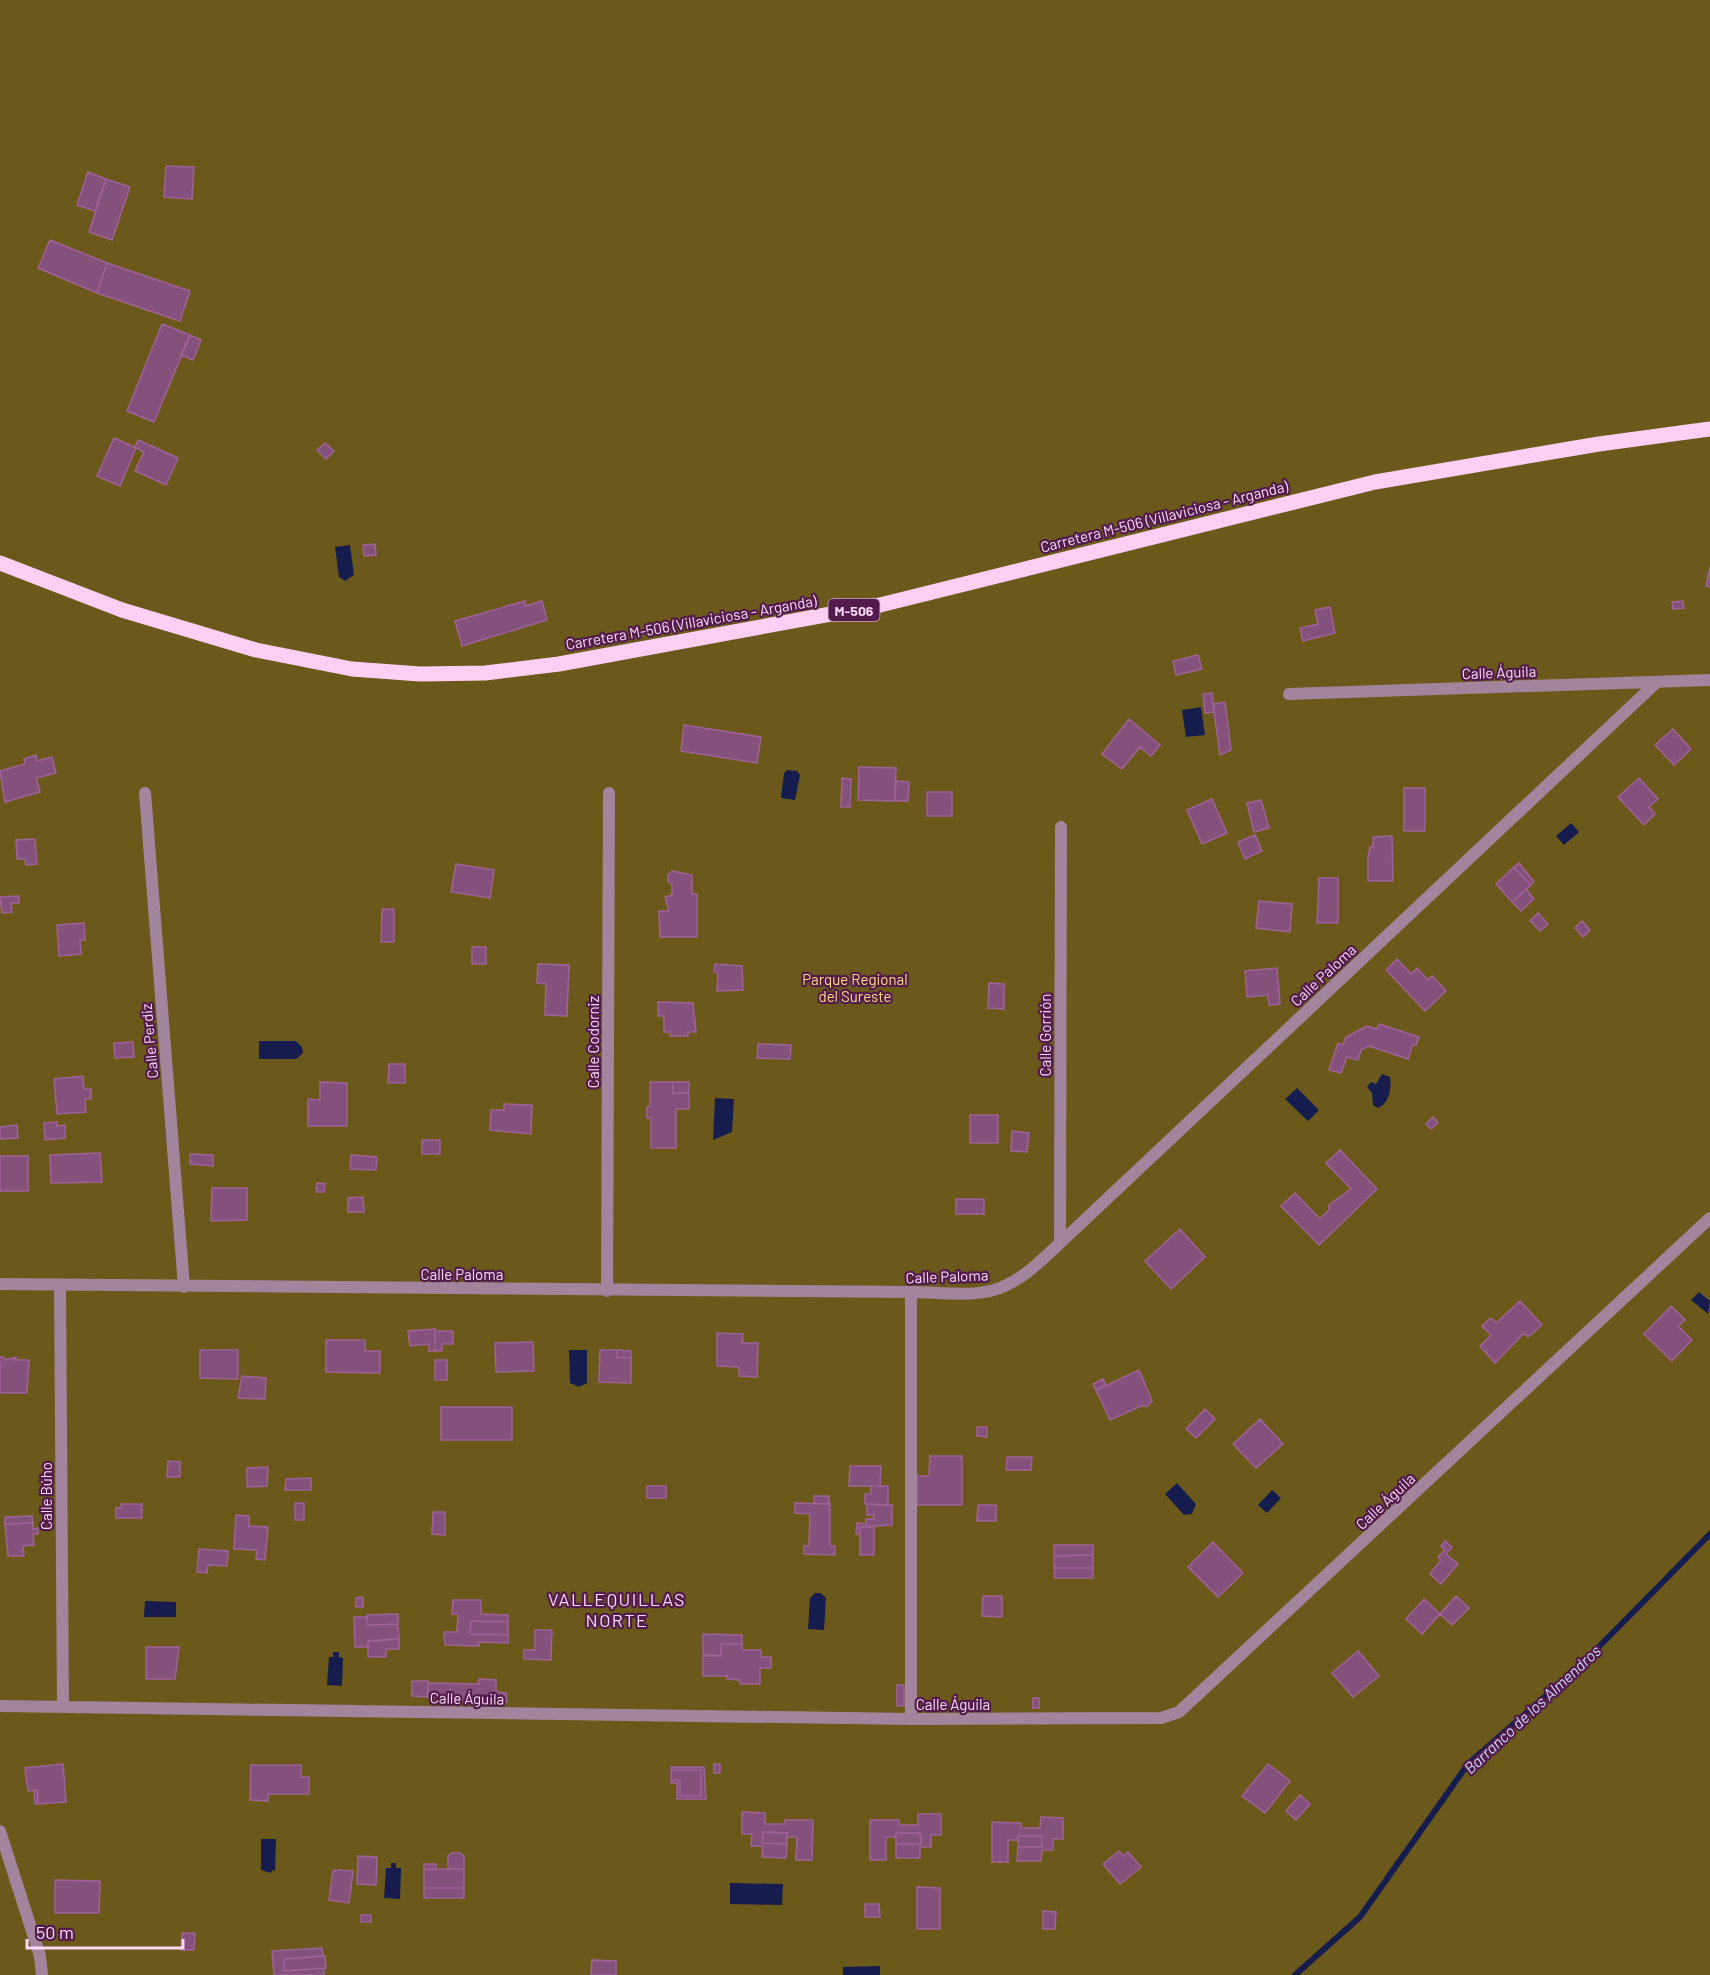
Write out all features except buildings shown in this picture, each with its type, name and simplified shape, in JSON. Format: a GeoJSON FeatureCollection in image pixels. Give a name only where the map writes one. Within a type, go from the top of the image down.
{"type":"FeatureCollection","features":[{"type":"Feature","properties":{"kind":"main road","name":"Carretera M-506 (Villaviciosa - Arganda)"},"geometry":{"type":"LineString","coordinates":[[0,563],[122,610],[267,653],[352,669],[420,674],[485,673],[571,662],[880,605],[1375,482],[1599,444],[1710,429]]}},
{"type":"Feature","properties":{"kind":"street","name":"Calle Águila"},"geometry":{"type":"LineString","coordinates":[[1289,694],[1710,680]]}},
{"type":"Feature","properties":{"kind":"street","name":"Calle Paloma"},"geometry":{"type":"LineString","coordinates":[[0,1284],[607,1291],[986,1292],[1000,1288],[1035,1266],[1060,1243],[1657,682]]}},
{"type":"Feature","properties":{"kind":"street","name":"Calle Perdiz"},"geometry":{"type":"LineString","coordinates":[[145,793],[184,1287]]}},
{"type":"Feature","properties":{"kind":"street","name":"Calle Codorniz"},"geometry":{"type":"LineString","coordinates":[[607,1291],[609,793]]}},
{"type":"Feature","properties":{"kind":"street","name":"Calle Gorrión"},"geometry":{"type":"LineString","coordinates":[[1060,1243],[1061,827]]}},
{"type":"Feature","properties":{"kind":"street","name":"Calle Águila"},"geometry":{"type":"LineString","coordinates":[[0,1706],[911,1719],[1161,1718],[1179,1712],[1710,1218]]}},
{"type":"Feature","properties":{"kind":"street","name":"Calle Búho"},"geometry":{"type":"LineString","coordinates":[[60,1285],[63,1707]]}},
{"type":"Feature","properties":{"kind":"street"},"geometry":{"type":"LineString","coordinates":[[911,1292],[911,1719]]}},
{"type":"Feature","properties":{"kind":"street"},"geometry":{"type":"LineString","coordinates":[[0,1831],[40,1956],[42,1975]]}},
{"type":"Feature","properties":{"kind":"green space","name":"Parque Regional del Sureste"},"geometry":{"type":"Polygon","coordinates":[[[0,0],[1710,0],[1710,1975],[0,1975],[0,0]]]}},
{"type":"Feature","properties":{"kind":"shaded area"},"geometry":{"type":"Polygon","coordinates":[[[350,545],[354,575],[345,581],[339,577],[335,547],[350,545]]]}},
{"type":"Feature","properties":{"kind":"shaded area"},"geometry":{"type":"Polygon","coordinates":[[[1201,707],[1205,735],[1186,737],[1182,710],[1201,707]]]}},
{"type":"Feature","properties":{"kind":"shaded area"},"geometry":{"type":"Polygon","coordinates":[[[787,770],[797,771],[800,775],[795,800],[781,798],[784,773],[787,770]]]}},
{"type":"Feature","properties":{"kind":"shaded area"},"geometry":{"type":"Polygon","coordinates":[[[1571,823],[1579,832],[1564,845],[1556,836],[1571,823]]]}},
{"type":"Feature","properties":{"kind":"shaded area"},"geometry":{"type":"Polygon","coordinates":[[[259,1041],[296,1041],[302,1047],[303,1053],[296,1059],[259,1059],[259,1041]]]}},
{"type":"Feature","properties":{"kind":"shaded area"},"geometry":{"type":"Polygon","coordinates":[[[1382,1074],[1390,1077],[1391,1086],[1385,1103],[1378,1108],[1373,1105],[1372,1093],[1367,1087],[1371,1082],[1376,1084],[1382,1074]]]}},
{"type":"Feature","properties":{"kind":"shaded area"},"geometry":{"type":"Polygon","coordinates":[[[1297,1088],[1319,1110],[1308,1121],[1285,1099],[1297,1088]]]}},
{"type":"Feature","properties":{"kind":"shaded area"},"geometry":{"type":"Polygon","coordinates":[[[715,1098],[734,1099],[732,1132],[713,1140],[715,1098]]]}},
{"type":"Feature","properties":{"kind":"shaded area"},"geometry":{"type":"Polygon","coordinates":[[[1699,1292],[1710,1301],[1708,1314],[1691,1300],[1699,1292]]]}},
{"type":"Feature","properties":{"kind":"shaded area"},"geometry":{"type":"Polygon","coordinates":[[[569,1350],[587,1350],[587,1383],[579,1387],[570,1383],[569,1350]]]}},
{"type":"Feature","properties":{"kind":"shaded area"},"geometry":{"type":"Polygon","coordinates":[[[1177,1483],[1196,1504],[1192,1514],[1184,1515],[1165,1494],[1177,1483]]]}},
{"type":"Feature","properties":{"kind":"shaded area"},"geometry":{"type":"Polygon","coordinates":[[[1272,1490],[1281,1498],[1267,1513],[1258,1505],[1272,1490]]]}},
{"type":"Feature","properties":{"kind":"shaded area"},"geometry":{"type":"Polygon","coordinates":[[[815,1593],[821,1593],[826,1598],[824,1630],[808,1629],[810,1598],[815,1593]]]}},
{"type":"Feature","properties":{"kind":"shaded area"},"geometry":{"type":"Polygon","coordinates":[[[145,1601],[176,1602],[176,1617],[144,1617],[145,1601]]]}},
{"type":"Feature","properties":{"kind":"shaded area"},"geometry":{"type":"Polygon","coordinates":[[[333,1652],[339,1652],[339,1657],[343,1658],[342,1686],[327,1685],[329,1657],[333,1657],[333,1652]]]}},
{"type":"Feature","properties":{"kind":"shaded area"},"geometry":{"type":"Polygon","coordinates":[[[261,1839],[276,1839],[275,1871],[272,1870],[271,1873],[261,1870],[261,1839]]]}},
{"type":"Feature","properties":{"kind":"shaded area"},"geometry":{"type":"Polygon","coordinates":[[[391,1863],[396,1863],[396,1868],[401,1868],[400,1899],[384,1898],[386,1868],[391,1868],[391,1863]]]}},
{"type":"Feature","properties":{"kind":"shaded area"},"geometry":{"type":"Polygon","coordinates":[[[730,1883],[783,1884],[782,1905],[730,1904],[730,1883]]]}},
{"type":"Feature","properties":{"kind":"shaded area"},"geometry":{"type":"Polygon","coordinates":[[[880,1966],[880,1975],[843,1975],[843,1967],[880,1966]]]}},
{"type":"Feature","properties":{"kind":"waterway","name":"Barranco de los Almendros"},"geometry":{"type":"LineString","coordinates":[[1295,1975],[1360,1917],[1468,1764],[1582,1664],[1710,1534]]}},
{"type":"Feature","properties":{"kind":"district","name":"VALLEQUILLAS NORTE"},"geometry":{"type":"Point","coordinates":[617,1609]}}]}
